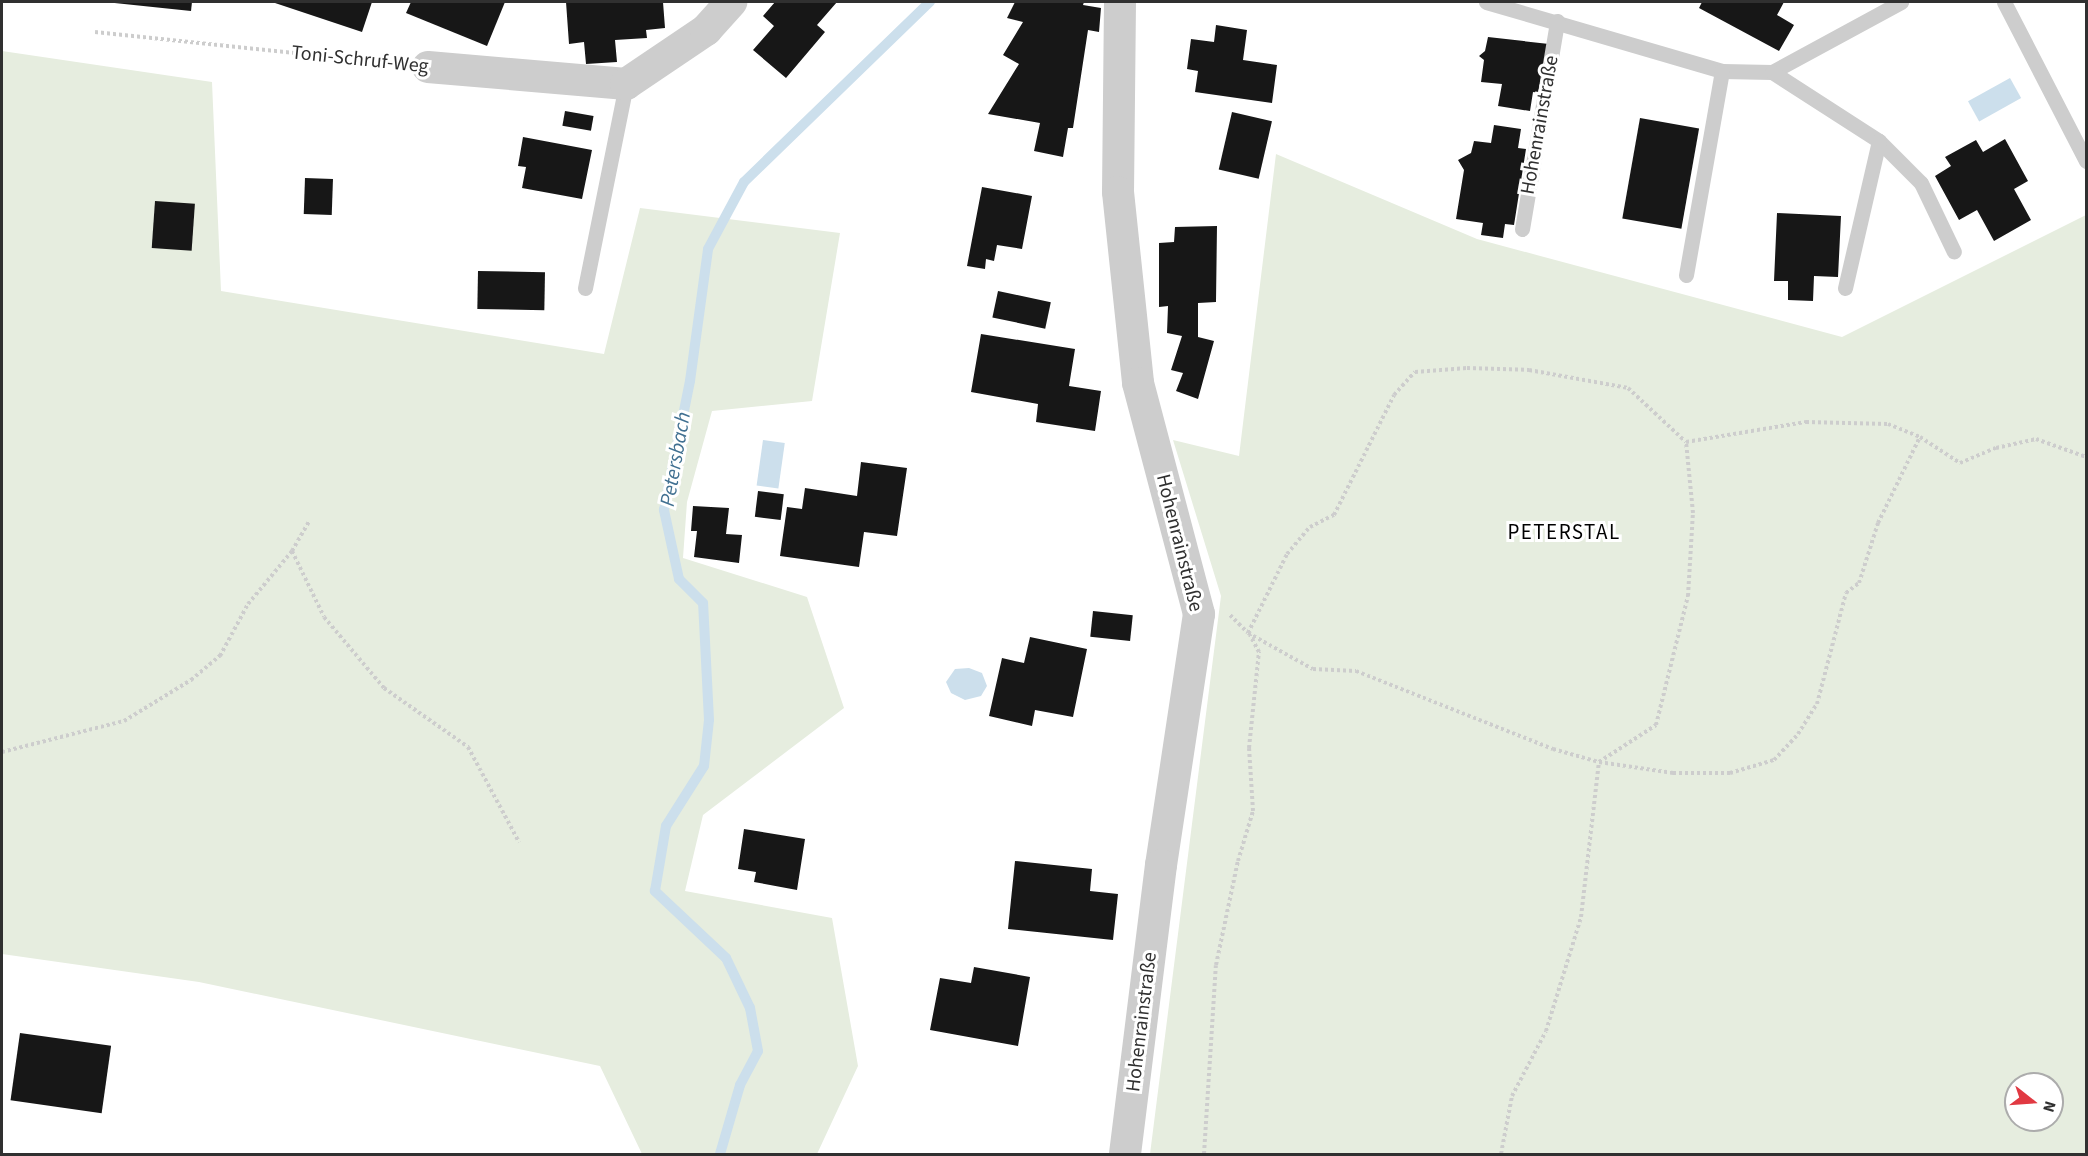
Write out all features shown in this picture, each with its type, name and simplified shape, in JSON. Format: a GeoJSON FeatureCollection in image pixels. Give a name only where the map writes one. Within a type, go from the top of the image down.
{"type":"FeatureCollection","features":[{"type":"Feature","properties":{"kind":"street"},"geometry":{"type":"LineString","coordinates":[[626,84],[706,30],[731,2]]}},
{"type":"Feature","properties":{"kind":"street","name":"Hohenrainstraße"},"geometry":{"type":"LineString","coordinates":[[1120,2],[1118,192],[1138,383],[1199,614],[1161,865],[1125,1155]]}},
{"type":"Feature","properties":{"kind":"street","name":"Toni-Schruf-Weg"},"geometry":{"type":"LineString","coordinates":[[428,67],[626,84]]}},
{"type":"Feature","properties":{"kind":"lane"},"geometry":{"type":"LineString","coordinates":[[1486,2],[1511,4],[1557,21],[1722,71],[1772,72],[1901,2]]}},
{"type":"Feature","properties":{"kind":"lane"},"geometry":{"type":"LineString","coordinates":[[2004,2],[2086,161]]}},
{"type":"Feature","properties":{"kind":"lane","name":"Hohenrainstraße"},"geometry":{"type":"LineString","coordinates":[[1522,230],[1557,21]]}},
{"type":"Feature","properties":{"kind":"lane"},"geometry":{"type":"LineString","coordinates":[[1686,275],[1722,71]]}},
{"type":"Feature","properties":{"kind":"lane"},"geometry":{"type":"LineString","coordinates":[[1772,72],[1879,141],[1921,183],[1954,252]]}},
{"type":"Feature","properties":{"kind":"lane"},"geometry":{"type":"LineString","coordinates":[[585,288],[626,84]]}},
{"type":"Feature","properties":{"kind":"lane"},"geometry":{"type":"LineString","coordinates":[[1845,288],[1879,141]]}},
{"type":"Feature","properties":{"kind":"path","name":"Toni-Schruf-Weg"},"geometry":{"type":"LineString","coordinates":[[95,32],[428,67]]}},
{"type":"Feature","properties":{"kind":"path"},"geometry":{"type":"LineString","coordinates":[[1248,633],[1287,554],[1310,527],[1334,515],[1394,395],[1415,372],[1467,368],[1529,370],[1628,388],[1686,442],[1693,513],[1688,596],[1656,725],[1599,762]]}},
{"type":"Feature","properties":{"kind":"path"},"geometry":{"type":"LineString","coordinates":[[1686,442],[1806,422],[1888,424],[1920,437],[1960,463],[1996,448],[2036,439],[2086,457]]}},
{"type":"Feature","properties":{"kind":"path"},"geometry":{"type":"LineString","coordinates":[[1248,633],[1313,669],[1356,671],[1553,749],[1599,762],[1673,773],[1730,772],[1774,760],[1798,734],[1817,704],[1846,593],[1859,583],[1878,524],[1920,437]]}},
{"type":"Feature","properties":{"kind":"path"},"geometry":{"type":"LineString","coordinates":[[2,752],[124,721],[191,680],[220,656],[248,604],[292,551],[309,522]]}},
{"type":"Feature","properties":{"kind":"path"},"geometry":{"type":"LineString","coordinates":[[292,551],[324,616],[384,688],[468,747],[519,843]]}},
{"type":"Feature","properties":{"kind":"path"},"geometry":{"type":"LineString","coordinates":[[1204,1155],[1216,965],[1238,861],[1253,811],[1249,748],[1259,652],[1248,633]]}},
{"type":"Feature","properties":{"kind":"path"},"geometry":{"type":"LineString","coordinates":[[1501,1155],[1512,1096],[1546,1031],[1581,917],[1599,762]]}},
{"type":"Feature","properties":{"kind":"shaded area"},"geometry":{"type":"Polygon","coordinates":[[[2,51],[212,82],[221,291],[604,354],[640,208],[840,233],[812,401],[712,411],[687,502],[683,558],[807,597],[844,708],[703,815],[685,891],[832,918],[858,1066],[817,1154],[642,1154],[600,1066],[199,982],[2,954],[2,51]]]}},
{"type":"Feature","properties":{"kind":"shaded area"},"geometry":{"type":"Polygon","coordinates":[[[1276,154],[1477,239],[1842,337],[2086,215],[2086,1154],[1150,1154],[1221,596],[1173,440],[1239,456],[1276,154]]]}},
{"type":"Feature","properties":{"kind":"water"},"geometry":{"type":"Polygon","coordinates":[[[2010,78],[2021,98],[1979,121],[1968,101],[2010,78]]]}},
{"type":"Feature","properties":{"kind":"water"},"geometry":{"type":"Polygon","coordinates":[[[763,440],[785,443],[778,489],[757,486],[763,440]]]}},
{"type":"Feature","properties":{"kind":"water"},"geometry":{"type":"Polygon","coordinates":[[[969,668],[982,673],[987,686],[981,696],[965,700],[951,693],[946,682],[955,669],[969,668]]]}},
{"type":"Feature","properties":{"kind":"building"},"geometry":{"type":"Polygon","coordinates":[[[105,2],[192,2],[191,11],[105,2]]]}},
{"type":"Feature","properties":{"kind":"building"},"geometry":{"type":"Polygon","coordinates":[[[272,2],[372,2],[362,32],[272,2]]]}},
{"type":"Feature","properties":{"kind":"building"},"geometry":{"type":"Polygon","coordinates":[[[411,2],[505,2],[487,46],[406,13],[411,2]]]}},
{"type":"Feature","properties":{"kind":"building"},"geometry":{"type":"Polygon","coordinates":[[[566,2],[663,2],[665,28],[646,30],[647,38],[615,40],[617,62],[586,64],[584,42],[569,44],[566,2]]]}},
{"type":"Feature","properties":{"kind":"building"},"geometry":{"type":"Polygon","coordinates":[[[775,2],[837,2],[817,25],[825,32],[786,78],[753,50],[774,26],[763,16],[775,2]]]}},
{"type":"Feature","properties":{"kind":"building"},"geometry":{"type":"Polygon","coordinates":[[[1015,2],[1084,2],[1083,5],[1101,8],[1099,32],[1088,30],[1073,128],[1068,128],[1063,157],[1034,151],[1040,123],[988,114],[1019,64],[1003,55],[1023,22],[1007,18],[1015,2]]]}},
{"type":"Feature","properties":{"kind":"building"},"geometry":{"type":"Polygon","coordinates":[[[1702,2],[1784,2],[1777,15],[1794,25],[1779,51],[1699,8],[1702,2]]]}},
{"type":"Feature","properties":{"kind":"building"},"geometry":{"type":"Polygon","coordinates":[[[1216,25],[1247,30],[1243,60],[1277,65],[1272,103],[1195,92],[1198,71],[1187,69],[1191,39],[1214,42],[1216,25]]]}},
{"type":"Feature","properties":{"kind":"building"},"geometry":{"type":"Polygon","coordinates":[[[1488,37],[1549,44],[1541,93],[1533,92],[1530,111],[1498,106],[1502,84],[1481,82],[1484,60],[1479,56],[1485,51],[1488,37]]]}},
{"type":"Feature","properties":{"kind":"building"},"geometry":{"type":"Polygon","coordinates":[[[565,111],[594,116],[591,131],[562,126],[565,111]]]}},
{"type":"Feature","properties":{"kind":"building"},"geometry":{"type":"Polygon","coordinates":[[[1232,112],[1272,121],[1259,179],[1219,169],[1232,112]]]}},
{"type":"Feature","properties":{"kind":"building"},"geometry":{"type":"Polygon","coordinates":[[[1640,118],[1699,128],[1681,229],[1622,218],[1640,118]]]}},
{"type":"Feature","properties":{"kind":"building"},"geometry":{"type":"Polygon","coordinates":[[[1494,125],[1521,129],[1518,148],[1526,149],[1514,225],[1505,224],[1503,238],[1481,235],[1483,223],[1456,219],[1464,170],[1458,160],[1471,153],[1474,141],[1491,143],[1494,125]]]}},
{"type":"Feature","properties":{"kind":"building"},"geometry":{"type":"Polygon","coordinates":[[[523,137],[592,150],[582,199],[522,188],[526,167],[518,166],[523,137]]]}},
{"type":"Feature","properties":{"kind":"building"},"geometry":{"type":"Polygon","coordinates":[[[2005,139],[2028,181],[2014,189],[2031,220],[1994,241],[1977,210],[1959,220],[1935,176],[1951,166],[1945,157],[1976,140],[1983,152],[2005,139]]]}},
{"type":"Feature","properties":{"kind":"building"},"geometry":{"type":"Polygon","coordinates":[[[305,178],[333,179],[332,215],[304,214],[305,178]]]}},
{"type":"Feature","properties":{"kind":"building"},"geometry":{"type":"Polygon","coordinates":[[[982,187],[1032,196],[1022,249],[997,245],[994,261],[986,259],[985,269],[967,266],[982,187]]]}},
{"type":"Feature","properties":{"kind":"building"},"geometry":{"type":"Polygon","coordinates":[[[155,201],[195,204],[192,251],[152,248],[155,201]]]}},
{"type":"Feature","properties":{"kind":"building"},"geometry":{"type":"Polygon","coordinates":[[[1777,213],[1841,216],[1838,277],[1814,276],[1813,301],[1788,300],[1788,281],[1774,281],[1777,213]]]}},
{"type":"Feature","properties":{"kind":"building"},"geometry":{"type":"Polygon","coordinates":[[[1217,226],[1216,302],[1198,303],[1198,337],[1214,341],[1198,399],[1176,391],[1183,373],[1171,370],[1182,336],[1167,333],[1168,306],[1159,307],[1159,243],[1174,242],[1175,227],[1217,226]]]}},
{"type":"Feature","properties":{"kind":"building"},"geometry":{"type":"Polygon","coordinates":[[[478,271],[545,272],[544,310],[477,309],[478,271]]]}},
{"type":"Feature","properties":{"kind":"building"},"geometry":{"type":"Polygon","coordinates":[[[998,291],[1051,302],[1045,329],[992,317],[998,291]]]}},
{"type":"Feature","properties":{"kind":"building"},"geometry":{"type":"Polygon","coordinates":[[[981,334],[1075,349],[1069,386],[1101,391],[1095,431],[1036,422],[1038,404],[971,392],[981,334]]]}},
{"type":"Feature","properties":{"kind":"building"},"geometry":{"type":"Polygon","coordinates":[[[861,462],[907,468],[897,536],[864,532],[859,567],[780,556],[787,507],[802,509],[805,488],[857,496],[861,462]]]}},
{"type":"Feature","properties":{"kind":"building"},"geometry":{"type":"Polygon","coordinates":[[[758,491],[784,494],[781,520],[755,517],[758,491]]]}},
{"type":"Feature","properties":{"kind":"building"},"geometry":{"type":"Polygon","coordinates":[[[693,506],[729,508],[726,534],[742,535],[739,563],[694,557],[697,531],[691,531],[693,506]]]}},
{"type":"Feature","properties":{"kind":"building"},"geometry":{"type":"Polygon","coordinates":[[[1093,611],[1133,615],[1130,641],[1090,637],[1093,611]]]}},
{"type":"Feature","properties":{"kind":"building"},"geometry":{"type":"Polygon","coordinates":[[[1030,637],[1087,649],[1073,717],[1035,710],[1032,726],[989,716],[1002,658],[1024,663],[1030,637]]]}},
{"type":"Feature","properties":{"kind":"building"},"geometry":{"type":"Polygon","coordinates":[[[744,829],[805,839],[797,890],[754,882],[756,872],[738,869],[744,829]]]}},
{"type":"Feature","properties":{"kind":"building"},"geometry":{"type":"Polygon","coordinates":[[[1015,861],[1092,869],[1090,891],[1118,894],[1113,940],[1008,929],[1015,861]]]}},
{"type":"Feature","properties":{"kind":"building"},"geometry":{"type":"Polygon","coordinates":[[[974,967],[1030,977],[1018,1046],[930,1030],[940,978],[971,983],[974,967]]]}},
{"type":"Feature","properties":{"kind":"building"},"geometry":{"type":"Polygon","coordinates":[[[20,1033],[111,1046],[102,1113],[11,1100],[20,1033]]]}},
{"type":"Feature","properties":{"kind":"waterway","name":"Petersbach"},"geometry":{"type":"LineString","coordinates":[[720,1154],[740,1085],[758,1051],[750,1008],[726,958],[655,891],[666,826],[704,766],[709,720],[703,603],[679,579],[664,510],[690,381],[708,249],[744,182],[930,2]]}},
{"type":"Feature","properties":{"kind":"district","name":"PETERSTAL"},"geometry":{"type":"Point","coordinates":[1564,532]}}]}
